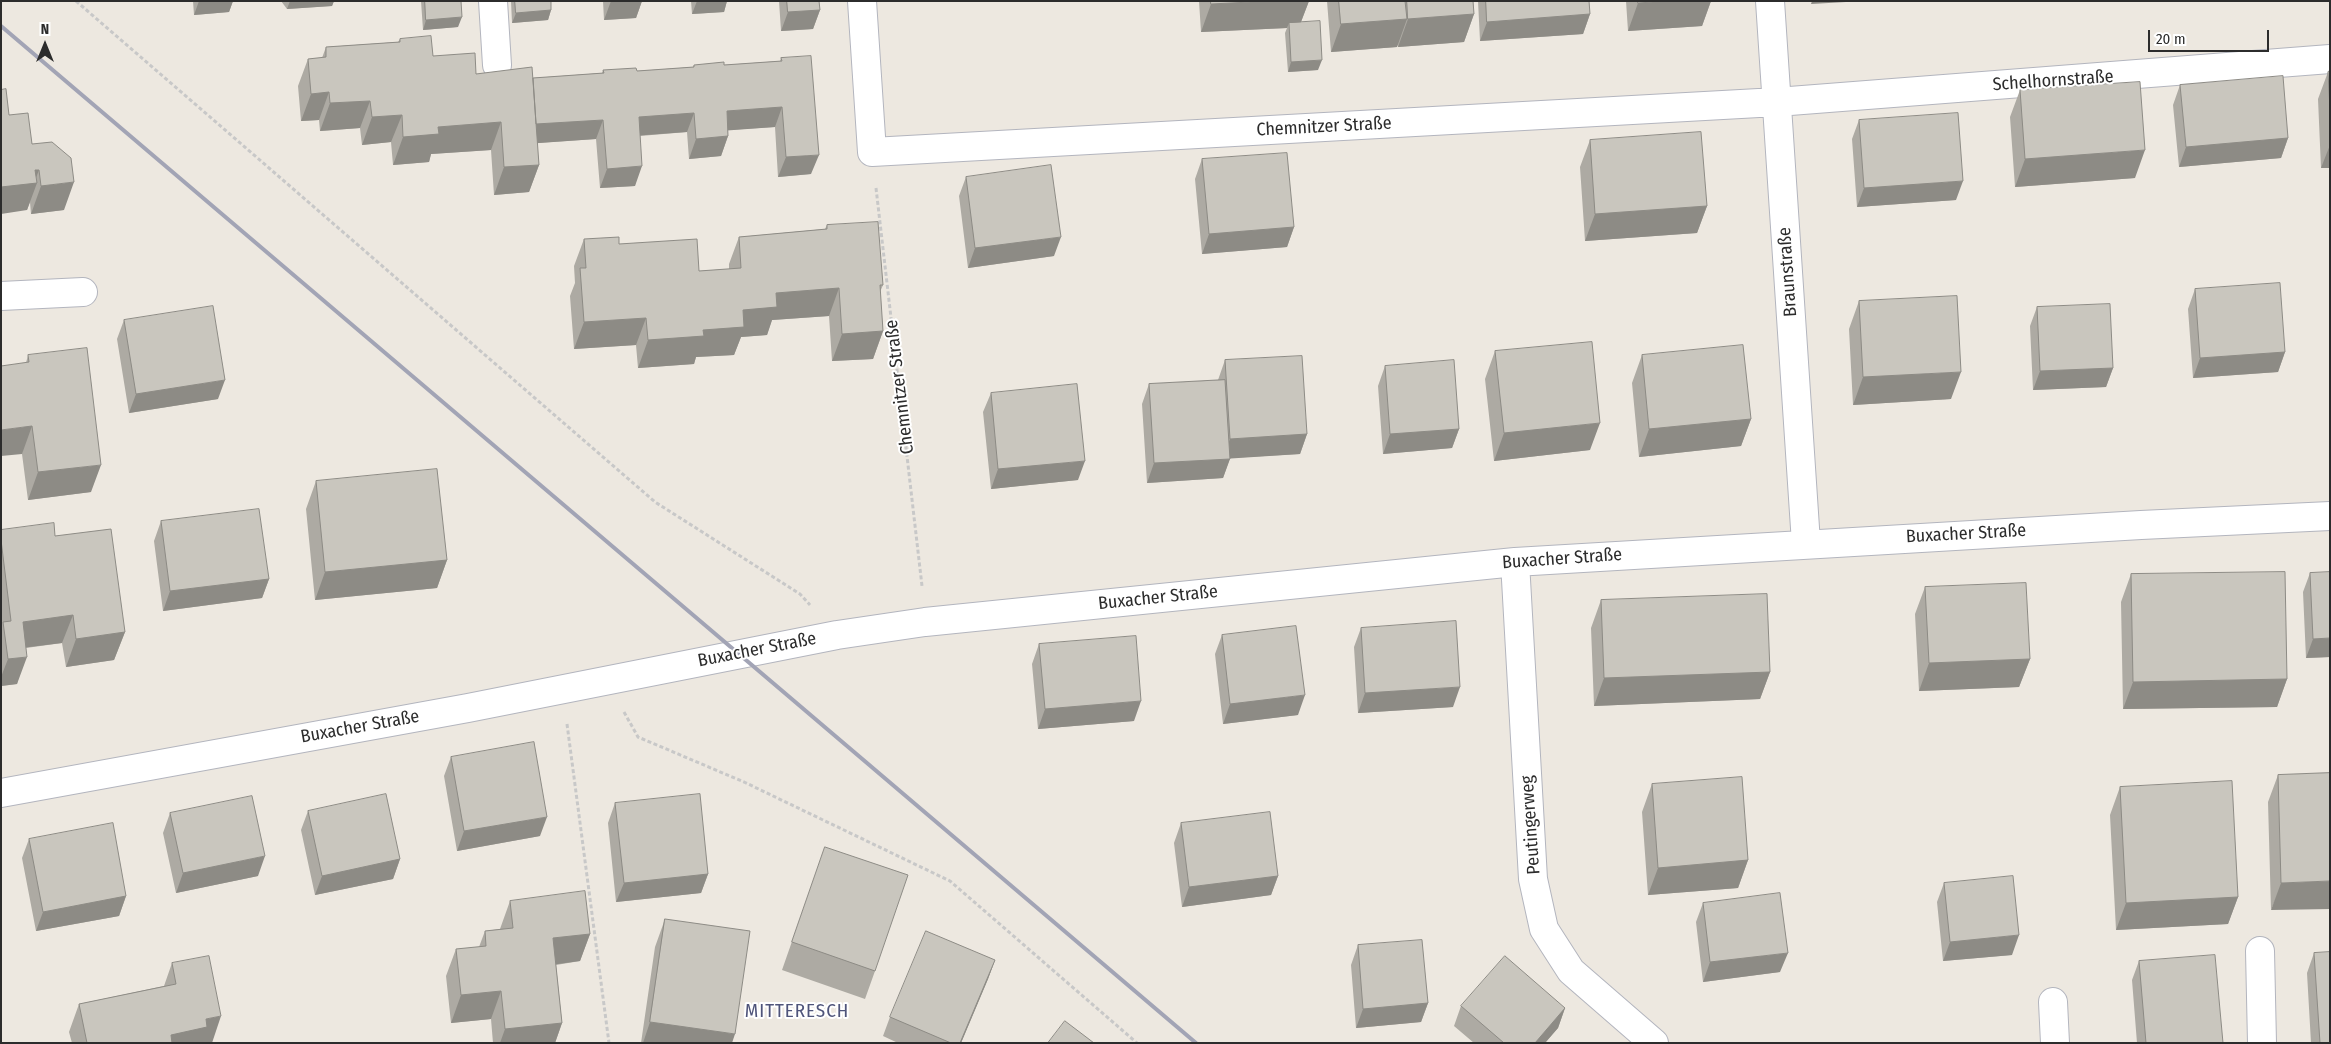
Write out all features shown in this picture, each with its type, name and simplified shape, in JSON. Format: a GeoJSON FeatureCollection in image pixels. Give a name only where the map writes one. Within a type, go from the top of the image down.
{"type":"FeatureCollection","features":[{"type":"Feature","properties":{"kind":"street"},"geometry":{"type":"LineString","coordinates":[[493,1],[497,65]]}},
{"type":"Feature","properties":{"kind":"street"},"geometry":{"type":"LineString","coordinates":[[862,1],[872,152]]}},
{"type":"Feature","properties":{"kind":"street","name":"Braunstraße"},"geometry":{"type":"LineString","coordinates":[[1770,1],[1806,544]]}},
{"type":"Feature","properties":{"kind":"street","name":"Schelhornstraße"},"geometry":{"type":"LineString","coordinates":[[1777,102],[2330,59]]}},
{"type":"Feature","properties":{"kind":"street","name":"Chemnitzer Straße"},"geometry":{"type":"LineString","coordinates":[[872,152],[1777,102]]}},
{"type":"Feature","properties":{"kind":"street"},"geometry":{"type":"LineString","coordinates":[[1,296],[83,292]]}},
{"type":"Feature","properties":{"kind":"street","name":"Buxacher Straße"},"geometry":{"type":"LineString","coordinates":[[1,793],[563,689],[837,634],[925,622],[1515,562],[1806,544],[2330,516]]}},
{"type":"Feature","properties":{"kind":"street","name":"Peutingerweg"},"geometry":{"type":"LineString","coordinates":[[1515,562],[1533,878],[1544,929],[1571,971],[1654,1043]]}},
{"type":"Feature","properties":{"kind":"street"},"geometry":{"type":"LineString","coordinates":[[2260,951],[2262,1043]]}},
{"type":"Feature","properties":{"kind":"street"},"geometry":{"type":"LineString","coordinates":[[2053,1002],[2055,1043]]}},
{"type":"Feature","properties":{"kind":"path"},"geometry":{"type":"LineString","coordinates":[[76,1],[655,502],[800,594],[837,634]]}},
{"type":"Feature","properties":{"kind":"path","name":"Chemnitzer Straße"},"geometry":{"type":"LineString","coordinates":[[872,152],[920,559],[925,622]]}},
{"type":"Feature","properties":{"kind":"path"},"geometry":{"type":"LineString","coordinates":[[605,680],[638,737],[744,782],[950,881],[1137,1043]]}},
{"type":"Feature","properties":{"kind":"path"},"geometry":{"type":"LineString","coordinates":[[563,689],[609,1043]]}},
{"type":"Feature","properties":{"kind":"building"},"geometry":{"type":"Polygon","coordinates":[[[425,1],[461,1],[462,17],[426,20],[425,1]]]}},
{"type":"Feature","properties":{"kind":"building"},"geometry":{"type":"Polygon","coordinates":[[[515,1],[551,1],[551,10],[516,13],[515,1]]]}},
{"type":"Feature","properties":{"kind":"building"},"geometry":{"type":"Polygon","coordinates":[[[787,1],[819,1],[820,10],[788,12],[787,1]]]}},
{"type":"Feature","properties":{"kind":"building"},"geometry":{"type":"Polygon","coordinates":[[[1211,1],[1271,1],[1211,4],[1211,1]]]}},
{"type":"Feature","properties":{"kind":"building"},"geometry":{"type":"Polygon","coordinates":[[[1339,1],[1405,1],[1407,19],[1341,24],[1339,1]]]}},
{"type":"Feature","properties":{"kind":"building"},"geometry":{"type":"Polygon","coordinates":[[[1407,1],[1473,1],[1474,14],[1408,19],[1407,1]]]}},
{"type":"Feature","properties":{"kind":"building"},"geometry":{"type":"Polygon","coordinates":[[[1486,1],[1589,1],[1590,14],[1487,22],[1486,1]]]}},
{"type":"Feature","properties":{"kind":"building"},"geometry":{"type":"Polygon","coordinates":[[[1638,1],[1668,1],[1638,3],[1638,1]]]}},
{"type":"Feature","properties":{"kind":"building"},"geometry":{"type":"Polygon","coordinates":[[[1320,21],[1322,60],[1291,62],[1289,23],[1320,21]]]}},
{"type":"Feature","properties":{"kind":"building"},"geometry":{"type":"Polygon","coordinates":[[[431,36],[433,56],[475,53],[476,74],[532,67],[539,165],[504,167],[501,122],[438,127],[439,134],[403,137],[402,115],[372,117],[370,101],[330,103],[329,92],[311,94],[308,59],[326,57],[326,47],[400,42],[400,39],[431,36]]]}},
{"type":"Feature","properties":{"kind":"building"},"geometry":{"type":"Polygon","coordinates":[[[811,56],[819,155],[786,157],[782,107],[727,111],[728,136],[696,139],[694,113],[639,117],[642,166],[607,169],[603,120],[536,124],[533,78],[604,73],[603,70],[636,68],[637,71],[694,67],[694,65],[724,62],[724,65],[782,61],[781,58],[811,56]]]}},
{"type":"Feature","properties":{"kind":"building"},"geometry":{"type":"Polygon","coordinates":[[[2330,71],[2330,109],[2328,72],[2330,71]]]}},
{"type":"Feature","properties":{"kind":"building"},"geometry":{"type":"Polygon","coordinates":[[[2283,76],[2288,138],[2186,147],[2180,85],[2283,76]]]}},
{"type":"Feature","properties":{"kind":"building"},"geometry":{"type":"Polygon","coordinates":[[[2140,82],[2145,150],[2025,159],[2020,90],[2140,82]]]}},
{"type":"Feature","properties":{"kind":"building"},"geometry":{"type":"Polygon","coordinates":[[[6,89],[9,115],[28,113],[32,144],[52,142],[71,158],[74,182],[41,186],[39,170],[35,170],[37,183],[1,187],[1,90],[6,89]]]}},
{"type":"Feature","properties":{"kind":"building"},"geometry":{"type":"Polygon","coordinates":[[[1958,113],[1963,181],[1864,188],[1859,120],[1958,113]]]}},
{"type":"Feature","properties":{"kind":"building"},"geometry":{"type":"Polygon","coordinates":[[[1701,132],[1707,206],[1595,214],[1590,140],[1701,132]]]}},
{"type":"Feature","properties":{"kind":"building"},"geometry":{"type":"Polygon","coordinates":[[[1287,153],[1294,227],[1209,234],[1202,159],[1287,153]]]}},
{"type":"Feature","properties":{"kind":"building"},"geometry":{"type":"Polygon","coordinates":[[[1051,165],[1061,237],[975,248],[966,177],[1051,165]]]}},
{"type":"Feature","properties":{"kind":"building"},"geometry":{"type":"Polygon","coordinates":[[[878,222],[883,285],[880,285],[883,331],[842,334],[839,288],[776,293],[777,307],[743,310],[744,327],[703,330],[704,336],[648,340],[646,318],[584,322],[580,268],[586,268],[584,239],[619,237],[619,244],[697,239],[699,271],[741,268],[739,237],[827,229],[827,225],[878,222]]]}},
{"type":"Feature","properties":{"kind":"building"},"geometry":{"type":"Polygon","coordinates":[[[2280,283],[2285,352],[2200,358],[2195,289],[2280,283]]]}},
{"type":"Feature","properties":{"kind":"building"},"geometry":{"type":"Polygon","coordinates":[[[1957,296],[1961,372],[1863,377],[1859,301],[1957,296]]]}},
{"type":"Feature","properties":{"kind":"building"},"geometry":{"type":"Polygon","coordinates":[[[2110,304],[2113,368],[2040,371],[2037,307],[2110,304]]]}},
{"type":"Feature","properties":{"kind":"building"},"geometry":{"type":"Polygon","coordinates":[[[213,306],[225,380],[136,394],[124,320],[213,306]]]}},
{"type":"Feature","properties":{"kind":"building"},"geometry":{"type":"Polygon","coordinates":[[[1592,342],[1600,423],[1504,433],[1495,351],[1592,342]]]}},
{"type":"Feature","properties":{"kind":"building"},"geometry":{"type":"Polygon","coordinates":[[[1743,345],[1751,419],[1649,429],[1642,355],[1743,345]]]}},
{"type":"Feature","properties":{"kind":"building"},"geometry":{"type":"Polygon","coordinates":[[[87,348],[101,465],[38,472],[32,426],[1,430],[1,366],[29,362],[28,355],[87,348]]]}},
{"type":"Feature","properties":{"kind":"building"},"geometry":{"type":"Polygon","coordinates":[[[1302,356],[1307,434],[1230,439],[1225,360],[1302,356]]]}},
{"type":"Feature","properties":{"kind":"building"},"geometry":{"type":"Polygon","coordinates":[[[1454,360],[1459,429],[1390,434],[1385,366],[1454,360]]]}},
{"type":"Feature","properties":{"kind":"building"},"geometry":{"type":"Polygon","coordinates":[[[1225,380],[1230,459],[1154,463],[1149,384],[1225,380]]]}},
{"type":"Feature","properties":{"kind":"building"},"geometry":{"type":"Polygon","coordinates":[[[1077,384],[1085,461],[998,469],[991,393],[1077,384]]]}},
{"type":"Feature","properties":{"kind":"building"},"geometry":{"type":"Polygon","coordinates":[[[437,469],[447,560],[325,572],[316,481],[437,469]]]}},
{"type":"Feature","properties":{"kind":"building"},"geometry":{"type":"Polygon","coordinates":[[[259,509],[269,579],[170,591],[161,521],[259,509]]]}},
{"type":"Feature","properties":{"kind":"building"},"geometry":{"type":"Polygon","coordinates":[[[54,523],[55,536],[111,529],[125,632],[76,639],[73,615],[23,622],[27,657],[8,659],[3,622],[11,621],[1,530],[54,523]]]}},
{"type":"Feature","properties":{"kind":"building"},"geometry":{"type":"Polygon","coordinates":[[[2285,572],[2287,679],[2133,682],[2131,574],[2285,572]]]}},
{"type":"Feature","properties":{"kind":"building"},"geometry":{"type":"Polygon","coordinates":[[[2330,572],[2330,638],[2313,639],[2310,573],[2330,572]]]}},
{"type":"Feature","properties":{"kind":"building"},"geometry":{"type":"Polygon","coordinates":[[[2026,583],[2030,659],[1929,663],[1925,587],[2026,583]]]}},
{"type":"Feature","properties":{"kind":"building"},"geometry":{"type":"Polygon","coordinates":[[[1767,594],[1770,672],[1604,678],[1601,600],[1767,594]]]}},
{"type":"Feature","properties":{"kind":"building"},"geometry":{"type":"Polygon","coordinates":[[[1456,621],[1460,687],[1365,693],[1361,628],[1456,621]]]}},
{"type":"Feature","properties":{"kind":"building"},"geometry":{"type":"Polygon","coordinates":[[[1296,626],[1305,695],[1230,704],[1222,635],[1296,626]]]}},
{"type":"Feature","properties":{"kind":"building"},"geometry":{"type":"Polygon","coordinates":[[[1136,636],[1141,701],[1045,709],[1039,644],[1136,636]]]}},
{"type":"Feature","properties":{"kind":"building"},"geometry":{"type":"Polygon","coordinates":[[[534,742],[547,817],[464,831],[451,757],[534,742]]]}},
{"type":"Feature","properties":{"kind":"building"},"geometry":{"type":"Polygon","coordinates":[[[2330,773],[2330,881],[2281,883],[2278,775],[2330,773]]]}},
{"type":"Feature","properties":{"kind":"building"},"geometry":{"type":"Polygon","coordinates":[[[1742,777],[1748,860],[1658,868],[1652,784],[1742,777]]]}},
{"type":"Feature","properties":{"kind":"building"},"geometry":{"type":"Polygon","coordinates":[[[2232,781],[2238,897],[2126,903],[2120,787],[2232,781]]]}},
{"type":"Feature","properties":{"kind":"building"},"geometry":{"type":"Polygon","coordinates":[[[386,794],[400,859],[322,876],[308,811],[386,794]]]}},
{"type":"Feature","properties":{"kind":"building"},"geometry":{"type":"Polygon","coordinates":[[[700,794],[708,874],[624,883],[615,803],[700,794]]]}},
{"type":"Feature","properties":{"kind":"building"},"geometry":{"type":"Polygon","coordinates":[[[252,796],[265,856],[183,873],[170,813],[252,796]]]}},
{"type":"Feature","properties":{"kind":"building"},"geometry":{"type":"Polygon","coordinates":[[[1270,812],[1278,876],[1189,887],[1181,823],[1270,812]]]}},
{"type":"Feature","properties":{"kind":"building"},"geometry":{"type":"Polygon","coordinates":[[[113,823],[126,896],[43,912],[29,839],[113,823]]]}},
{"type":"Feature","properties":{"kind":"building"},"geometry":{"type":"Polygon","coordinates":[[[825,847],[908,875],[875,971],[792,942],[825,847]]]}},
{"type":"Feature","properties":{"kind":"building"},"geometry":{"type":"Polygon","coordinates":[[[2013,876],[2019,935],[1950,942],[1944,883],[2013,876]]]}},
{"type":"Feature","properties":{"kind":"building"},"geometry":{"type":"Polygon","coordinates":[[[585,891],[590,934],[553,938],[562,1023],[505,1029],[501,991],[461,995],[456,949],[486,946],[485,931],[513,928],[510,901],[585,891]]]}},
{"type":"Feature","properties":{"kind":"building"},"geometry":{"type":"Polygon","coordinates":[[[1780,893],[1788,953],[1710,962],[1703,903],[1780,893]]]}},
{"type":"Feature","properties":{"kind":"building"},"geometry":{"type":"Polygon","coordinates":[[[665,919],[750,931],[735,1034],[650,1022],[665,919]]]}},
{"type":"Feature","properties":{"kind":"building"},"geometry":{"type":"Polygon","coordinates":[[[926,931],[995,960],[960,1043],[951,1043],[890,1017],[926,931]]]}},
{"type":"Feature","properties":{"kind":"building"},"geometry":{"type":"Polygon","coordinates":[[[1422,940],[1428,1003],[1363,1009],[1358,945],[1422,940]]]}},
{"type":"Feature","properties":{"kind":"building"},"geometry":{"type":"Polygon","coordinates":[[[2330,952],[2330,1043],[2320,1043],[2314,953],[2330,952]]]}},
{"type":"Feature","properties":{"kind":"building"},"geometry":{"type":"Polygon","coordinates":[[[2215,955],[2223,1043],[2146,1043],[2139,961],[2215,955]]]}},
{"type":"Feature","properties":{"kind":"building"},"geometry":{"type":"Polygon","coordinates":[[[209,956],[221,1016],[206,1019],[207,1027],[171,1035],[172,1043],[87,1043],[79,1004],[176,984],[172,963],[209,956]]]}},
{"type":"Feature","properties":{"kind":"building"},"geometry":{"type":"Polygon","coordinates":[[[1505,956],[1565,1008],[1535,1043],[1504,1043],[1461,1006],[1505,956]]]}},
{"type":"Feature","properties":{"kind":"building"},"geometry":{"type":"Polygon","coordinates":[[[1065,1021],[1094,1043],[1048,1043],[1065,1021]]]}},
{"type":"Feature","properties":{"kind":"railway"},"geometry":{"type":"LineString","coordinates":[[1,26],[1196,1043]]}},
{"type":"Feature","properties":{"kind":"district","name":"MITTERESCH"},"geometry":{"type":"Point","coordinates":[797,1012]}}]}
